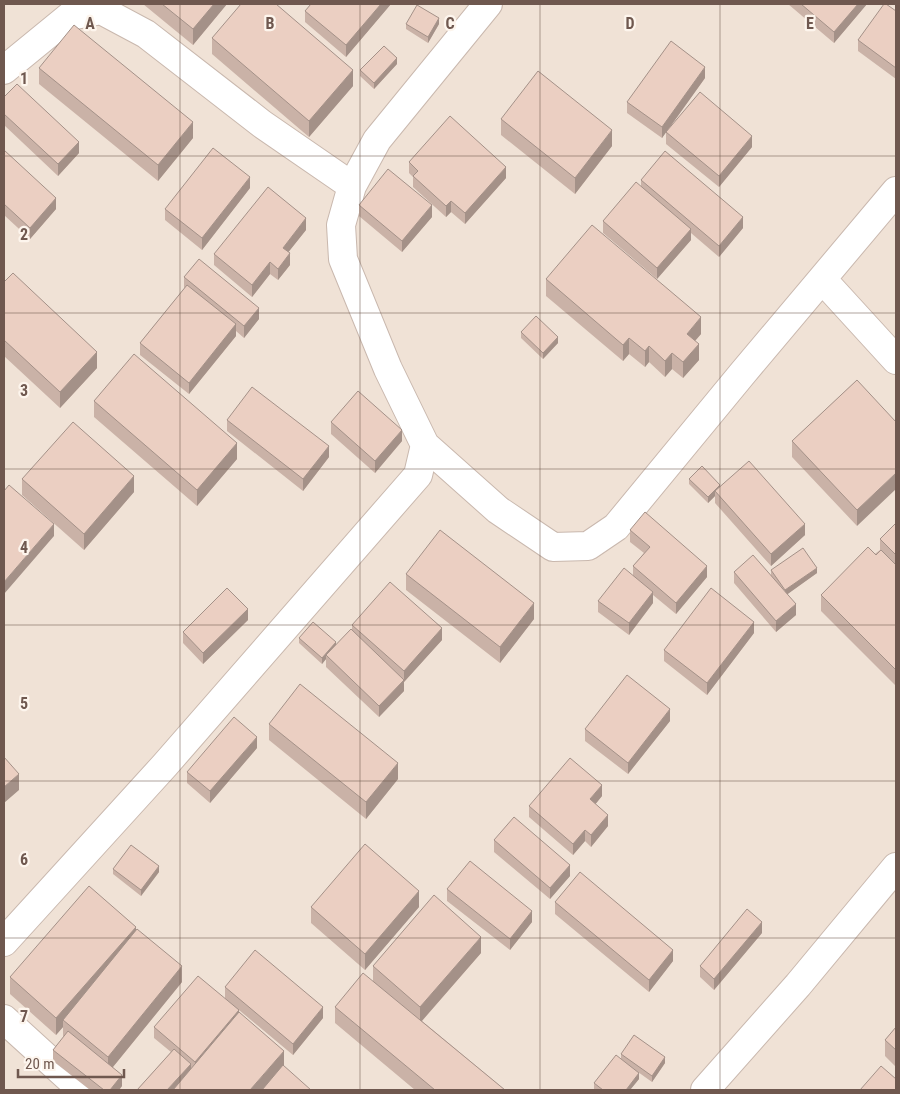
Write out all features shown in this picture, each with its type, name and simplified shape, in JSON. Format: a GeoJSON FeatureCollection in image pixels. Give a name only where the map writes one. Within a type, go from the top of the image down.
{"type":"FeatureCollection","features":[{"type":"Feature","properties":{"kind":"street"},"geometry":{"type":"LineString","coordinates":[[488,4],[377,140],[352,186],[340,225],[343,259],[388,369],[425,445],[498,510],[553,547],[588,546],[616,527],[896,191]]}},
{"type":"Feature","properties":{"kind":"street"},"geometry":{"type":"LineString","coordinates":[[4,70],[70,16],[101,10],[146,34],[262,124],[352,186]]}},
{"type":"Feature","properties":{"kind":"street"},"geometry":{"type":"LineString","coordinates":[[822,279],[896,360]]}},
{"type":"Feature","properties":{"kind":"street"},"geometry":{"type":"LineString","coordinates":[[4,942],[165,765],[418,475],[425,445]]}},
{"type":"Feature","properties":{"kind":"street"},"geometry":{"type":"LineString","coordinates":[[705,1090],[798,985],[896,866]]}},
{"type":"Feature","properties":{"kind":"street"},"geometry":{"type":"LineString","coordinates":[[4,1018],[82,1090]]}},
{"type":"Feature","properties":{"kind":"shaded area"},"geometry":{"type":"Polygon","coordinates":[[[4,4],[896,4],[896,1090],[4,1090],[4,4]]]}},
{"type":"Feature","properties":{"kind":"building"},"geometry":{"type":"Polygon","coordinates":[[[162,4],[214,4],[193,29],[162,4]]]}},
{"type":"Feature","properties":{"kind":"building"},"geometry":{"type":"Polygon","coordinates":[[[241,4],[276,4],[353,70],[309,121],[212,38],[241,4]]]}},
{"type":"Feature","properties":{"kind":"building"},"geometry":{"type":"Polygon","coordinates":[[[311,4],[381,4],[346,45],[305,11],[311,4]]]}},
{"type":"Feature","properties":{"kind":"building"},"geometry":{"type":"Polygon","coordinates":[[[801,4],[858,4],[834,32],[801,4]]]}},
{"type":"Feature","properties":{"kind":"building"},"geometry":{"type":"Polygon","coordinates":[[[884,4],[896,11],[896,68],[858,40],[884,4]]]}},
{"type":"Feature","properties":{"kind":"building"},"geometry":{"type":"Polygon","coordinates":[[[417,5],[439,18],[428,37],[406,24],[417,5]]]}},
{"type":"Feature","properties":{"kind":"building"},"geometry":{"type":"Polygon","coordinates":[[[74,25],[193,122],[158,165],[39,68],[74,25]]]}},
{"type":"Feature","properties":{"kind":"building"},"geometry":{"type":"Polygon","coordinates":[[[671,41],[705,67],[662,127],[627,102],[671,41]]]}},
{"type":"Feature","properties":{"kind":"building"},"geometry":{"type":"Polygon","coordinates":[[[384,46],[397,58],[374,83],[360,70],[384,46]]]}},
{"type":"Feature","properties":{"kind":"building"},"geometry":{"type":"Polygon","coordinates":[[[538,71],[612,130],[575,178],[501,119],[538,71]]]}},
{"type":"Feature","properties":{"kind":"building"},"geometry":{"type":"Polygon","coordinates":[[[17,84],[79,142],[58,164],[4,114],[4,97],[17,84]]]}},
{"type":"Feature","properties":{"kind":"building"},"geometry":{"type":"Polygon","coordinates":[[[700,92],[752,136],[719,176],[666,132],[700,92]]]}},
{"type":"Feature","properties":{"kind":"building"},"geometry":{"type":"Polygon","coordinates":[[[450,116],[506,167],[465,213],[451,201],[446,206],[413,176],[418,171],[409,162],[450,116]]]}},
{"type":"Feature","properties":{"kind":"building"},"geometry":{"type":"Polygon","coordinates":[[[213,148],[250,177],[202,238],[165,209],[213,148]]]}},
{"type":"Feature","properties":{"kind":"building"},"geometry":{"type":"Polygon","coordinates":[[[4,150],[56,198],[30,228],[4,204],[4,150]]]}},
{"type":"Feature","properties":{"kind":"building"},"geometry":{"type":"Polygon","coordinates":[[[665,151],[743,217],[719,246],[641,180],[665,151]]]}},
{"type":"Feature","properties":{"kind":"building"},"geometry":{"type":"Polygon","coordinates":[[[388,169],[432,205],[402,241],[359,205],[388,169]]]}},
{"type":"Feature","properties":{"kind":"building"},"geometry":{"type":"Polygon","coordinates":[[[636,182],[691,229],[657,268],[603,221],[636,182]]]}},
{"type":"Feature","properties":{"kind":"building"},"geometry":{"type":"Polygon","coordinates":[[[268,187],[306,218],[283,248],[290,253],[278,269],[270,262],[252,285],[214,254],[268,187]]]}},
{"type":"Feature","properties":{"kind":"building"},"geometry":{"type":"Polygon","coordinates":[[[592,225],[701,317],[687,334],[699,344],[683,362],[672,353],[665,361],[649,346],[645,351],[629,338],[623,345],[546,279],[592,225]]]}},
{"type":"Feature","properties":{"kind":"building"},"geometry":{"type":"Polygon","coordinates":[[[199,259],[259,308],[244,326],[184,277],[199,259]]]}},
{"type":"Feature","properties":{"kind":"building"},"geometry":{"type":"Polygon","coordinates":[[[13,273],[97,352],[60,392],[4,340],[4,282],[13,273]]]}},
{"type":"Feature","properties":{"kind":"building"},"geometry":{"type":"Polygon","coordinates":[[[187,285],[236,324],[189,383],[140,343],[187,285]]]}},
{"type":"Feature","properties":{"kind":"building"},"geometry":{"type":"Polygon","coordinates":[[[536,316],[558,337],[543,353],[521,332],[536,316]]]}},
{"type":"Feature","properties":{"kind":"building"},"geometry":{"type":"Polygon","coordinates":[[[134,354],[237,443],[197,490],[94,401],[134,354]]]}},
{"type":"Feature","properties":{"kind":"building"},"geometry":{"type":"Polygon","coordinates":[[[857,380],[896,422],[896,473],[857,510],[792,441],[857,380]]]}},
{"type":"Feature","properties":{"kind":"building"},"geometry":{"type":"Polygon","coordinates":[[[252,387],[329,446],[303,479],[227,420],[252,387]]]}},
{"type":"Feature","properties":{"kind":"building"},"geometry":{"type":"Polygon","coordinates":[[[358,391],[402,430],[375,461],[331,422],[358,391]]]}},
{"type":"Feature","properties":{"kind":"building"},"geometry":{"type":"Polygon","coordinates":[[[73,422],[134,476],[84,534],[22,479],[73,422]]]}},
{"type":"Feature","properties":{"kind":"building"},"geometry":{"type":"Polygon","coordinates":[[[749,461],[805,524],[771,554],[715,491],[749,461]]]}},
{"type":"Feature","properties":{"kind":"building"},"geometry":{"type":"Polygon","coordinates":[[[702,466],[720,485],[708,497],[689,479],[702,466]]]}},
{"type":"Feature","properties":{"kind":"building"},"geometry":{"type":"Polygon","coordinates":[[[9,485],[54,524],[4,582],[4,491],[9,485]]]}},
{"type":"Feature","properties":{"kind":"building"},"geometry":{"type":"Polygon","coordinates":[[[645,512],[707,566],[676,603],[633,566],[650,547],[630,530],[645,512]]]}},
{"type":"Feature","properties":{"kind":"building"},"geometry":{"type":"Polygon","coordinates":[[[896,523],[896,555],[880,539],[896,523]]]}},
{"type":"Feature","properties":{"kind":"building"},"geometry":{"type":"Polygon","coordinates":[[[440,530],[534,603],[500,647],[406,574],[440,530]]]}},
{"type":"Feature","properties":{"kind":"building"},"geometry":{"type":"Polygon","coordinates":[[[868,547],[876,555],[881,550],[896,565],[896,670],[821,595],[868,547]]]}},
{"type":"Feature","properties":{"kind":"building"},"geometry":{"type":"Polygon","coordinates":[[[803,548],[817,568],[785,590],[771,570],[803,548]]]}},
{"type":"Feature","properties":{"kind":"building"},"geometry":{"type":"Polygon","coordinates":[[[753,555],[796,604],[776,621],[734,572],[753,555]]]}},
{"type":"Feature","properties":{"kind":"building"},"geometry":{"type":"Polygon","coordinates":[[[624,568],[653,592],[629,623],[598,601],[624,568]]]}},
{"type":"Feature","properties":{"kind":"building"},"geometry":{"type":"Polygon","coordinates":[[[390,582],[442,628],[404,671],[352,625],[390,582]]]}},
{"type":"Feature","properties":{"kind":"building"},"geometry":{"type":"Polygon","coordinates":[[[227,588],[248,609],[203,653],[183,632],[227,588]]]}},
{"type":"Feature","properties":{"kind":"building"},"geometry":{"type":"Polygon","coordinates":[[[711,588],[754,622],[707,683],[664,650],[711,588]]]}},
{"type":"Feature","properties":{"kind":"building"},"geometry":{"type":"Polygon","coordinates":[[[313,622],[336,642],[322,658],[299,638],[313,622]]]}},
{"type":"Feature","properties":{"kind":"building"},"geometry":{"type":"Polygon","coordinates":[[[351,629],[404,680],[379,706],[326,655],[351,629]]]}},
{"type":"Feature","properties":{"kind":"building"},"geometry":{"type":"Polygon","coordinates":[[[627,675],[670,709],[628,763],[585,729],[627,675]]]}},
{"type":"Feature","properties":{"kind":"building"},"geometry":{"type":"Polygon","coordinates":[[[300,684],[398,763],[366,802],[269,724],[300,684]]]}},
{"type":"Feature","properties":{"kind":"building"},"geometry":{"type":"Polygon","coordinates":[[[234,717],[257,737],[210,791],[187,772],[234,717]]]}},
{"type":"Feature","properties":{"kind":"building"},"geometry":{"type":"Polygon","coordinates":[[[4,757],[19,774],[4,787],[4,757]]]}},
{"type":"Feature","properties":{"kind":"building"},"geometry":{"type":"Polygon","coordinates":[[[570,758],[602,785],[590,799],[608,815],[591,835],[585,830],[573,844],[529,806],[570,758]]]}},
{"type":"Feature","properties":{"kind":"building"},"geometry":{"type":"Polygon","coordinates":[[[514,817],[570,865],[550,888],[494,840],[514,817]]]}},
{"type":"Feature","properties":{"kind":"building"},"geometry":{"type":"Polygon","coordinates":[[[365,844],[419,891],[365,954],[311,907],[365,844]]]}},
{"type":"Feature","properties":{"kind":"building"},"geometry":{"type":"Polygon","coordinates":[[[131,845],[159,866],[141,890],[113,869],[131,845]]]}},
{"type":"Feature","properties":{"kind":"building"},"geometry":{"type":"Polygon","coordinates":[[[470,861],[532,911],[510,939],[447,889],[470,861]]]}},
{"type":"Feature","properties":{"kind":"building"},"geometry":{"type":"Polygon","coordinates":[[[580,872],[673,950],[649,980],[555,902],[580,872]]]}},
{"type":"Feature","properties":{"kind":"building"},"geometry":{"type":"Polygon","coordinates":[[[89,886],[136,927],[56,1018],[10,977],[89,886]]]}},
{"type":"Feature","properties":{"kind":"building"},"geometry":{"type":"Polygon","coordinates":[[[434,895],[481,937],[420,1007],[373,966],[434,895]]]}},
{"type":"Feature","properties":{"kind":"building"},"geometry":{"type":"Polygon","coordinates":[[[747,909],[762,922],[714,979],[700,966],[747,909]]]}},
{"type":"Feature","properties":{"kind":"building"},"geometry":{"type":"Polygon","coordinates":[[[137,929],[182,966],[108,1057],[63,1020],[137,929]]]}},
{"type":"Feature","properties":{"kind":"building"},"geometry":{"type":"Polygon","coordinates":[[[255,950],[323,1007],[293,1044],[225,987],[255,950]]]}},
{"type":"Feature","properties":{"kind":"building"},"geometry":{"type":"Polygon","coordinates":[[[363,973],[505,1090],[435,1090],[335,1007],[363,973]]]}},
{"type":"Feature","properties":{"kind":"building"},"geometry":{"type":"Polygon","coordinates":[[[198,976],[239,1010],[195,1062],[154,1027],[198,976]]]}},
{"type":"Feature","properties":{"kind":"building"},"geometry":{"type":"Polygon","coordinates":[[[239,1012],[284,1051],[250,1090],[173,1090],[239,1012]]]}},
{"type":"Feature","properties":{"kind":"building"},"geometry":{"type":"Polygon","coordinates":[[[896,1027],[896,1050],[885,1040],[896,1027]]]}},
{"type":"Feature","properties":{"kind":"building"},"geometry":{"type":"Polygon","coordinates":[[[68,1031],[122,1075],[110,1090],[104,1090],[53,1050],[68,1031]]]}},
{"type":"Feature","properties":{"kind":"building"},"geometry":{"type":"Polygon","coordinates":[[[634,1035],[665,1057],[652,1076],[621,1054],[634,1035]]]}},
{"type":"Feature","properties":{"kind":"building"},"geometry":{"type":"Polygon","coordinates":[[[174,1049],[191,1064],[167,1090],[137,1090],[174,1049]]]}},
{"type":"Feature","properties":{"kind":"building"},"geometry":{"type":"Polygon","coordinates":[[[616,1055],[639,1073],[626,1090],[603,1090],[594,1083],[616,1055]]]}},
{"type":"Feature","properties":{"kind":"building"},"geometry":{"type":"Polygon","coordinates":[[[283,1065],[311,1090],[262,1090],[283,1065]]]}},
{"type":"Feature","properties":{"kind":"building"},"geometry":{"type":"Polygon","coordinates":[[[881,1066],[896,1079],[896,1090],[860,1090],[881,1066]]]}}]}
